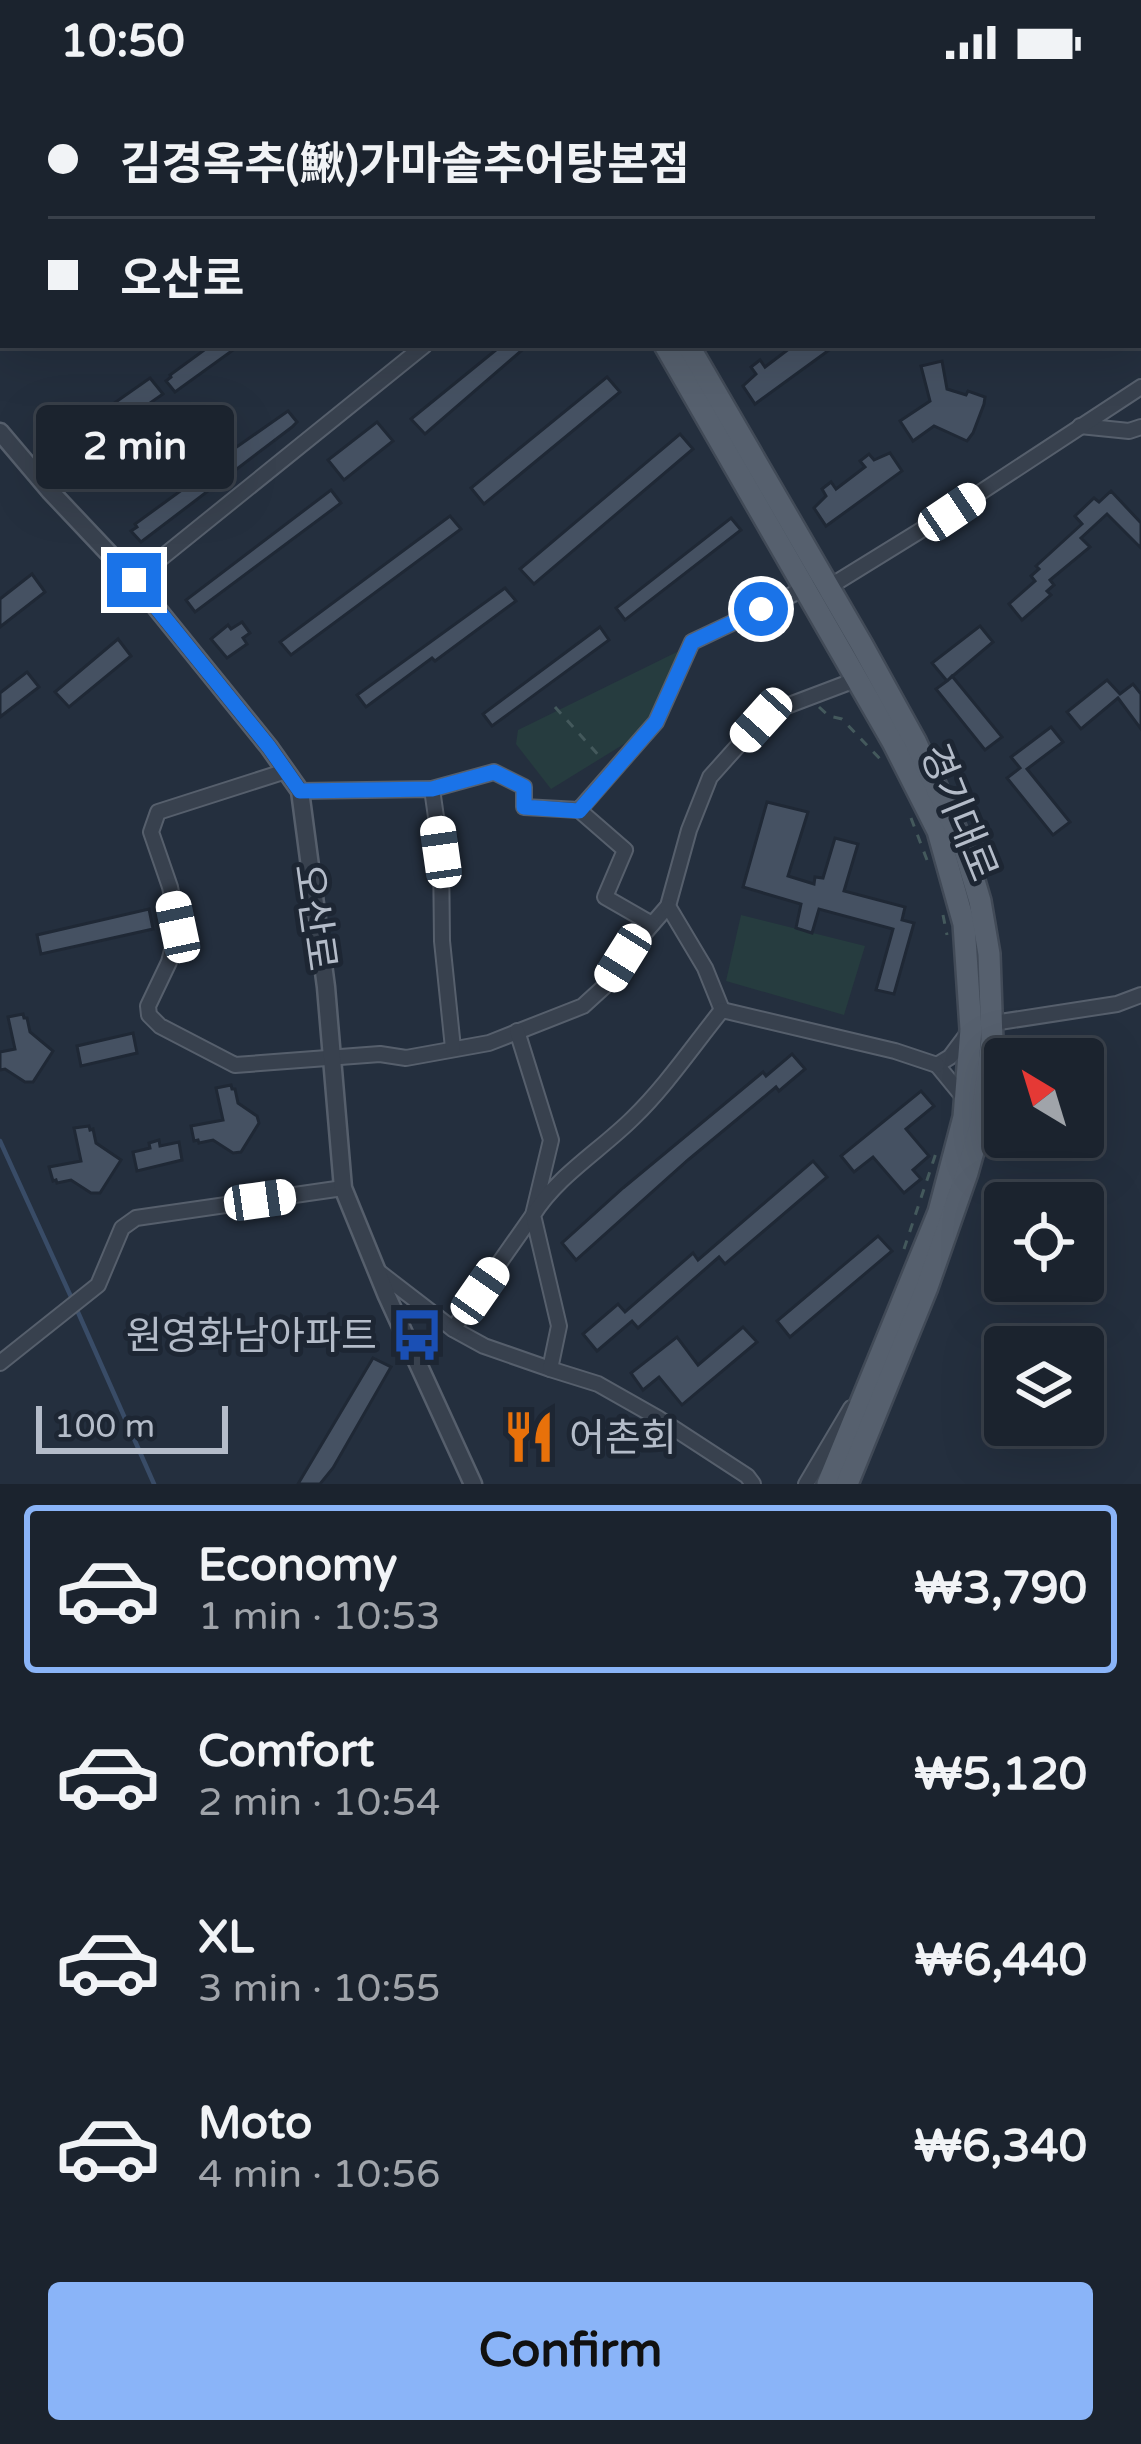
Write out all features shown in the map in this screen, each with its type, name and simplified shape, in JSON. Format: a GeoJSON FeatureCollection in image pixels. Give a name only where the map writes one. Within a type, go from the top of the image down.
{"type":"FeatureCollection","features":[{"type":"Feature","properties":{"kind":"main road","name":"경기대로"},"geometry":{"type":"LineString","coordinates":[[667,348],[818,588],[862,645],[914,741],[964,847],[989,954],[964,1117],[939,1212],[828,1484]]}},
{"type":"Feature","properties":{"kind":"main road","name":"경기대로"},"geometry":{"type":"LineString","coordinates":[[690,348],[818,588],[846,680],[893,742],[938,831],[964,924],[970,991],[981,1026],[992,1040],[981,1123],[967,1173],[927,1287],[847,1484]]}},
{"type":"Feature","properties":{"kind":"street"},"geometry":{"type":"LineString","coordinates":[[134,580],[421,348]]}},
{"type":"Feature","properties":{"kind":"street"},"geometry":{"type":"LineString","coordinates":[[579,811],[656,722],[692,642],[818,588],[952,512],[1141,387]]}},
{"type":"Feature","properties":{"kind":"street"},"geometry":{"type":"LineString","coordinates":[[1080,426],[1129,431],[1141,427]]}},
{"type":"Feature","properties":{"kind":"street","name":"오산로"},"geometry":{"type":"LineString","coordinates":[[0,432],[134,580],[300,791],[326,988],[343,1187],[473,1484]]}},
{"type":"Feature","properties":{"kind":"street"},"geometry":{"type":"LineString","coordinates":[[286,771],[158,812],[151,832],[178,927],[170,962],[148,1006],[149,1015],[160,1026],[235,1065],[380,1054],[406,1058],[489,1043],[584,1006],[606,986],[623,958],[668,906],[688,830],[710,777],[761,720],[846,680],[862,645]]}},
{"type":"Feature","properties":{"kind":"street"},"geometry":{"type":"LineString","coordinates":[[300,791],[432,789],[494,772],[524,787],[524,807],[579,811],[626,850],[605,897],[652,924]]}},
{"type":"Feature","properties":{"kind":"street"},"geometry":{"type":"LineString","coordinates":[[432,789],[441,852],[442,941],[453,1048]]}},
{"type":"Feature","properties":{"kind":"street"},"geometry":{"type":"LineString","coordinates":[[668,906],[705,968],[722,1010]]}},
{"type":"Feature","properties":{"kind":"street"},"geometry":{"type":"LineString","coordinates":[[937,1064],[981,1026],[1117,1004],[1141,994]]}},
{"type":"Feature","properties":{"kind":"street"},"geometry":{"type":"LineString","coordinates":[[722,1010],[937,1064],[965,1101]]}},
{"type":"Feature","properties":{"kind":"street"},"geometry":{"type":"LineString","coordinates":[[453,1329],[540,1205],[635,1117],[722,1010]]}},
{"type":"Feature","properties":{"kind":"street"},"geometry":{"type":"LineString","coordinates":[[517,1031],[551,1140],[533,1215],[559,1326],[550,1369]]}},
{"type":"Feature","properties":{"kind":"street"},"geometry":{"type":"LineString","coordinates":[[0,1363],[98,1285],[122,1228],[136,1218],[343,1187]]}},
{"type":"Feature","properties":{"kind":"street"},"geometry":{"type":"LineString","coordinates":[[379,1272],[453,1329],[484,1346],[598,1384],[711,1453],[752,1484]]}},
{"type":"Feature","properties":{"kind":"street"},"geometry":{"type":"LineString","coordinates":[[806,1484],[846,1414],[869,1385]]}},
{"type":"Feature","properties":{"kind":"path"},"geometry":{"type":"LineString","coordinates":[[846,680],[815,703],[829,716],[842,719],[890,772]]}},
{"type":"Feature","properties":{"kind":"path"},"geometry":{"type":"LineString","coordinates":[[555,707],[615,772]]}},
{"type":"Feature","properties":{"kind":"path"},"geometry":{"type":"LineString","coordinates":[[908,808],[928,861]]}},
{"type":"Feature","properties":{"kind":"path"},"geometry":{"type":"LineString","coordinates":[[943,917],[948,939]]}},
{"type":"Feature","properties":{"kind":"path"},"geometry":{"type":"LineString","coordinates":[[904,1249],[939,1143]]}},
{"type":"Feature","properties":{"kind":"green space"},"geometry":{"type":"Polygon","coordinates":[[[683,649],[656,716],[637,736],[551,789],[516,744],[518,730],[683,649]]]}},
{"type":"Feature","properties":{"kind":"green space"},"geometry":{"type":"Polygon","coordinates":[[[741,915],[865,946],[844,1015],[726,981],[741,915]]]}},
{"type":"Feature","properties":{"kind":"building"},"geometry":{"type":"Polygon","coordinates":[[[207,348],[236,348],[175,392],[166,381],[207,348]]]}},
{"type":"Feature","properties":{"kind":"building"},"geometry":{"type":"Polygon","coordinates":[[[498,348],[525,348],[425,434],[411,419],[498,348]]]}},
{"type":"Feature","properties":{"kind":"building"},"geometry":{"type":"Polygon","coordinates":[[[790,348],[832,348],[755,404],[743,386],[756,374],[751,367],[760,360],[765,367],[790,348]]]}},
{"type":"Feature","properties":{"kind":"building"},"geometry":{"type":"Polygon","coordinates":[[[942,361],[947,389],[985,397],[984,404],[967,441],[934,426],[913,441],[900,421],[930,401],[921,366],[942,361]]]}},
{"type":"Feature","properties":{"kind":"building"},"geometry":{"type":"Polygon","coordinates":[[[607,377],[620,392],[484,504],[471,488],[607,377]]]}},
{"type":"Feature","properties":{"kind":"building"},"geometry":{"type":"Polygon","coordinates":[[[150,378],[163,394],[67,461],[57,447],[63,439],[150,378]]]}},
{"type":"Feature","properties":{"kind":"building"},"geometry":{"type":"Polygon","coordinates":[[[288,411],[297,422],[292,427],[141,542],[131,531],[218,460],[288,411]]]}},
{"type":"Feature","properties":{"kind":"building"},"geometry":{"type":"Polygon","coordinates":[[[377,422],[393,441],[344,480],[328,460],[377,422]]]}},
{"type":"Feature","properties":{"kind":"building"},"geometry":{"type":"Polygon","coordinates":[[[680,434],[693,449],[534,584],[520,569],[680,434]]]}},
{"type":"Feature","properties":{"kind":"building"},"geometry":{"type":"Polygon","coordinates":[[[890,453],[902,471],[826,526],[814,508],[826,496],[822,489],[831,482],[836,489],[865,467],[860,461],[869,454],[874,460],[890,453]]]}},
{"type":"Feature","properties":{"kind":"building"},"geometry":{"type":"Polygon","coordinates":[[[331,490],[341,503],[195,612],[186,600],[331,490]]]}},
{"type":"Feature","properties":{"kind":"building"},"geometry":{"type":"Polygon","coordinates":[[[1111,491],[1141,523],[1141,548],[1107,514],[1081,538],[1090,547],[1050,580],[1054,585],[1047,591],[1051,595],[1022,620],[1009,604],[1035,581],[1031,576],[1039,569],[1036,566],[1082,524],[1075,516],[1094,498],[1099,502],[1111,491]]]}},
{"type":"Feature","properties":{"kind":"building"},"geometry":{"type":"Polygon","coordinates":[[[450,516],[461,529],[291,655],[280,642],[450,516]]]}},
{"type":"Feature","properties":{"kind":"building"},"geometry":{"type":"Polygon","coordinates":[[[731,518],[741,530],[625,620],[616,608],[731,518]]]}},
{"type":"Feature","properties":{"kind":"building"},"geometry":{"type":"Polygon","coordinates":[[[32,574],[45,592],[0,627],[0,599],[32,574]]]}},
{"type":"Feature","properties":{"kind":"building"},"geometry":{"type":"Polygon","coordinates":[[[505,588],[516,601],[366,707],[357,695],[505,588]]]}},
{"type":"Feature","properties":{"kind":"building"},"geometry":{"type":"Polygon","coordinates":[[[242,622],[250,633],[243,638],[247,644],[227,658],[211,639],[228,625],[231,629],[242,622]]]}},
{"type":"Feature","properties":{"kind":"building"},"geometry":{"type":"Polygon","coordinates":[[[980,626],[993,642],[952,676],[1002,737],[985,750],[936,689],[947,681],[932,663],[980,626]]]}},
{"type":"Feature","properties":{"kind":"building"},"geometry":{"type":"Polygon","coordinates":[[[600,627],[609,640],[492,726],[483,714],[600,627]]]}},
{"type":"Feature","properties":{"kind":"building"},"geometry":{"type":"Polygon","coordinates":[[[118,639],[131,656],[69,707],[55,692],[118,639]]]}},
{"type":"Feature","properties":{"kind":"building"},"geometry":{"type":"Polygon","coordinates":[[[27,672],[39,687],[0,717],[0,693],[27,672]]]}},
{"type":"Feature","properties":{"kind":"building"},"geometry":{"type":"Polygon","coordinates":[[[1107,680],[1120,694],[1133,684],[1141,694],[1141,729],[1118,698],[1081,729],[1067,712],[1107,680]]]}},
{"type":"Feature","properties":{"kind":"building"},"geometry":{"type":"Polygon","coordinates":[[[1051,727],[1063,742],[1027,769],[1070,822],[1053,835],[1007,778],[1020,768],[1011,757],[1051,727]]]}},
{"type":"Feature","properties":{"kind":"building"},"geometry":{"type":"Polygon","coordinates":[[[767,802],[808,812],[788,876],[814,884],[815,877],[823,878],[835,838],[858,844],[844,891],[905,907],[902,920],[914,923],[894,994],[876,990],[893,929],[819,909],[812,933],[796,928],[801,904],[743,887],[767,802]]]}},
{"type":"Feature","properties":{"kind":"building"},"geometry":{"type":"Polygon","coordinates":[[[149,909],[153,929],[41,954],[37,935],[149,909]]]}},
{"type":"Feature","properties":{"kind":"building"},"geometry":{"type":"Polygon","coordinates":[[[23,1014],[30,1032],[53,1051],[33,1082],[0,1070],[0,1052],[15,1049],[8,1017],[23,1014]]]}},
{"type":"Feature","properties":{"kind":"building"},"geometry":{"type":"Polygon","coordinates":[[[133,1033],[137,1053],[81,1066],[77,1046],[133,1033]]]}},
{"type":"Feature","properties":{"kind":"building"},"geometry":{"type":"Polygon","coordinates":[[[792,1054],[805,1069],[688,1160],[576,1260],[562,1243],[763,1072],[766,1076],[792,1054]]]}},
{"type":"Feature","properties":{"kind":"building"},"geometry":{"type":"Polygon","coordinates":[[[231,1085],[238,1103],[257,1116],[259,1123],[241,1152],[233,1153],[213,1140],[194,1141],[191,1126],[223,1120],[216,1088],[231,1085]]]}},
{"type":"Feature","properties":{"kind":"building"},"geometry":{"type":"Polygon","coordinates":[[[921,1091],[934,1106],[906,1129],[929,1156],[913,1170],[921,1179],[904,1193],[873,1157],[854,1172],[841,1156],[921,1091]]]}},
{"type":"Feature","properties":{"kind":"building"},"geometry":{"type":"Polygon","coordinates":[[[89,1126],[96,1143],[121,1160],[100,1193],[91,1193],[71,1180],[53,1181],[49,1167],[81,1161],[74,1128],[89,1126]]]}},
{"type":"Feature","properties":{"kind":"building"},"geometry":{"type":"Polygon","coordinates":[[[159,1140],[160,1146],[179,1142],[182,1160],[137,1171],[133,1152],[159,1140]]]}},
{"type":"Feature","properties":{"kind":"building"},"geometry":{"type":"Polygon","coordinates":[[[813,1161],[827,1177],[725,1264],[719,1257],[638,1328],[632,1321],[597,1351],[583,1334],[618,1304],[625,1312],[693,1253],[698,1260],[813,1161]]]}},
{"type":"Feature","properties":{"kind":"building"},"geometry":{"type":"Polygon","coordinates":[[[878,1236],[892,1251],[790,1337],[777,1321],[878,1236]]]}},
{"type":"Feature","properties":{"kind":"building"},"geometry":{"type":"Polygon","coordinates":[[[743,1327],[757,1342],[682,1405],[659,1377],[643,1390],[631,1373],[677,1337],[698,1365],[743,1327]]]}},
{"type":"Feature","properties":{"kind":"building"},"geometry":{"type":"Polygon","coordinates":[[[373,1358],[391,1367],[333,1468],[320,1484],[298,1484],[373,1358]]]}},
{"type":"Feature","properties":{"kind":"waterway"},"geometry":{"type":"LineString","coordinates":[[0,1141],[72,1299]]}},
{"type":"Feature","properties":{"kind":"waterway"},"geometry":{"type":"LineString","coordinates":[[77,1310],[154,1484]]}},
{"type":"Feature","properties":{"kind":"place","name":"원영화남아파트"},"geometry":{"type":"Point","coordinates":[417,1335]}},
{"type":"Feature","properties":{"kind":"place","name":"어촌회"},"geometry":{"type":"Point","coordinates":[529,1437]}},
{"type":"Feature","properties":{"kind":"route"},"geometry":{"type":"LineString","coordinates":[[134,580],[300,791],[432,789],[494,772],[524,787],[524,807],[579,811],[656,722],[692,642],[761,609]]}}]}
